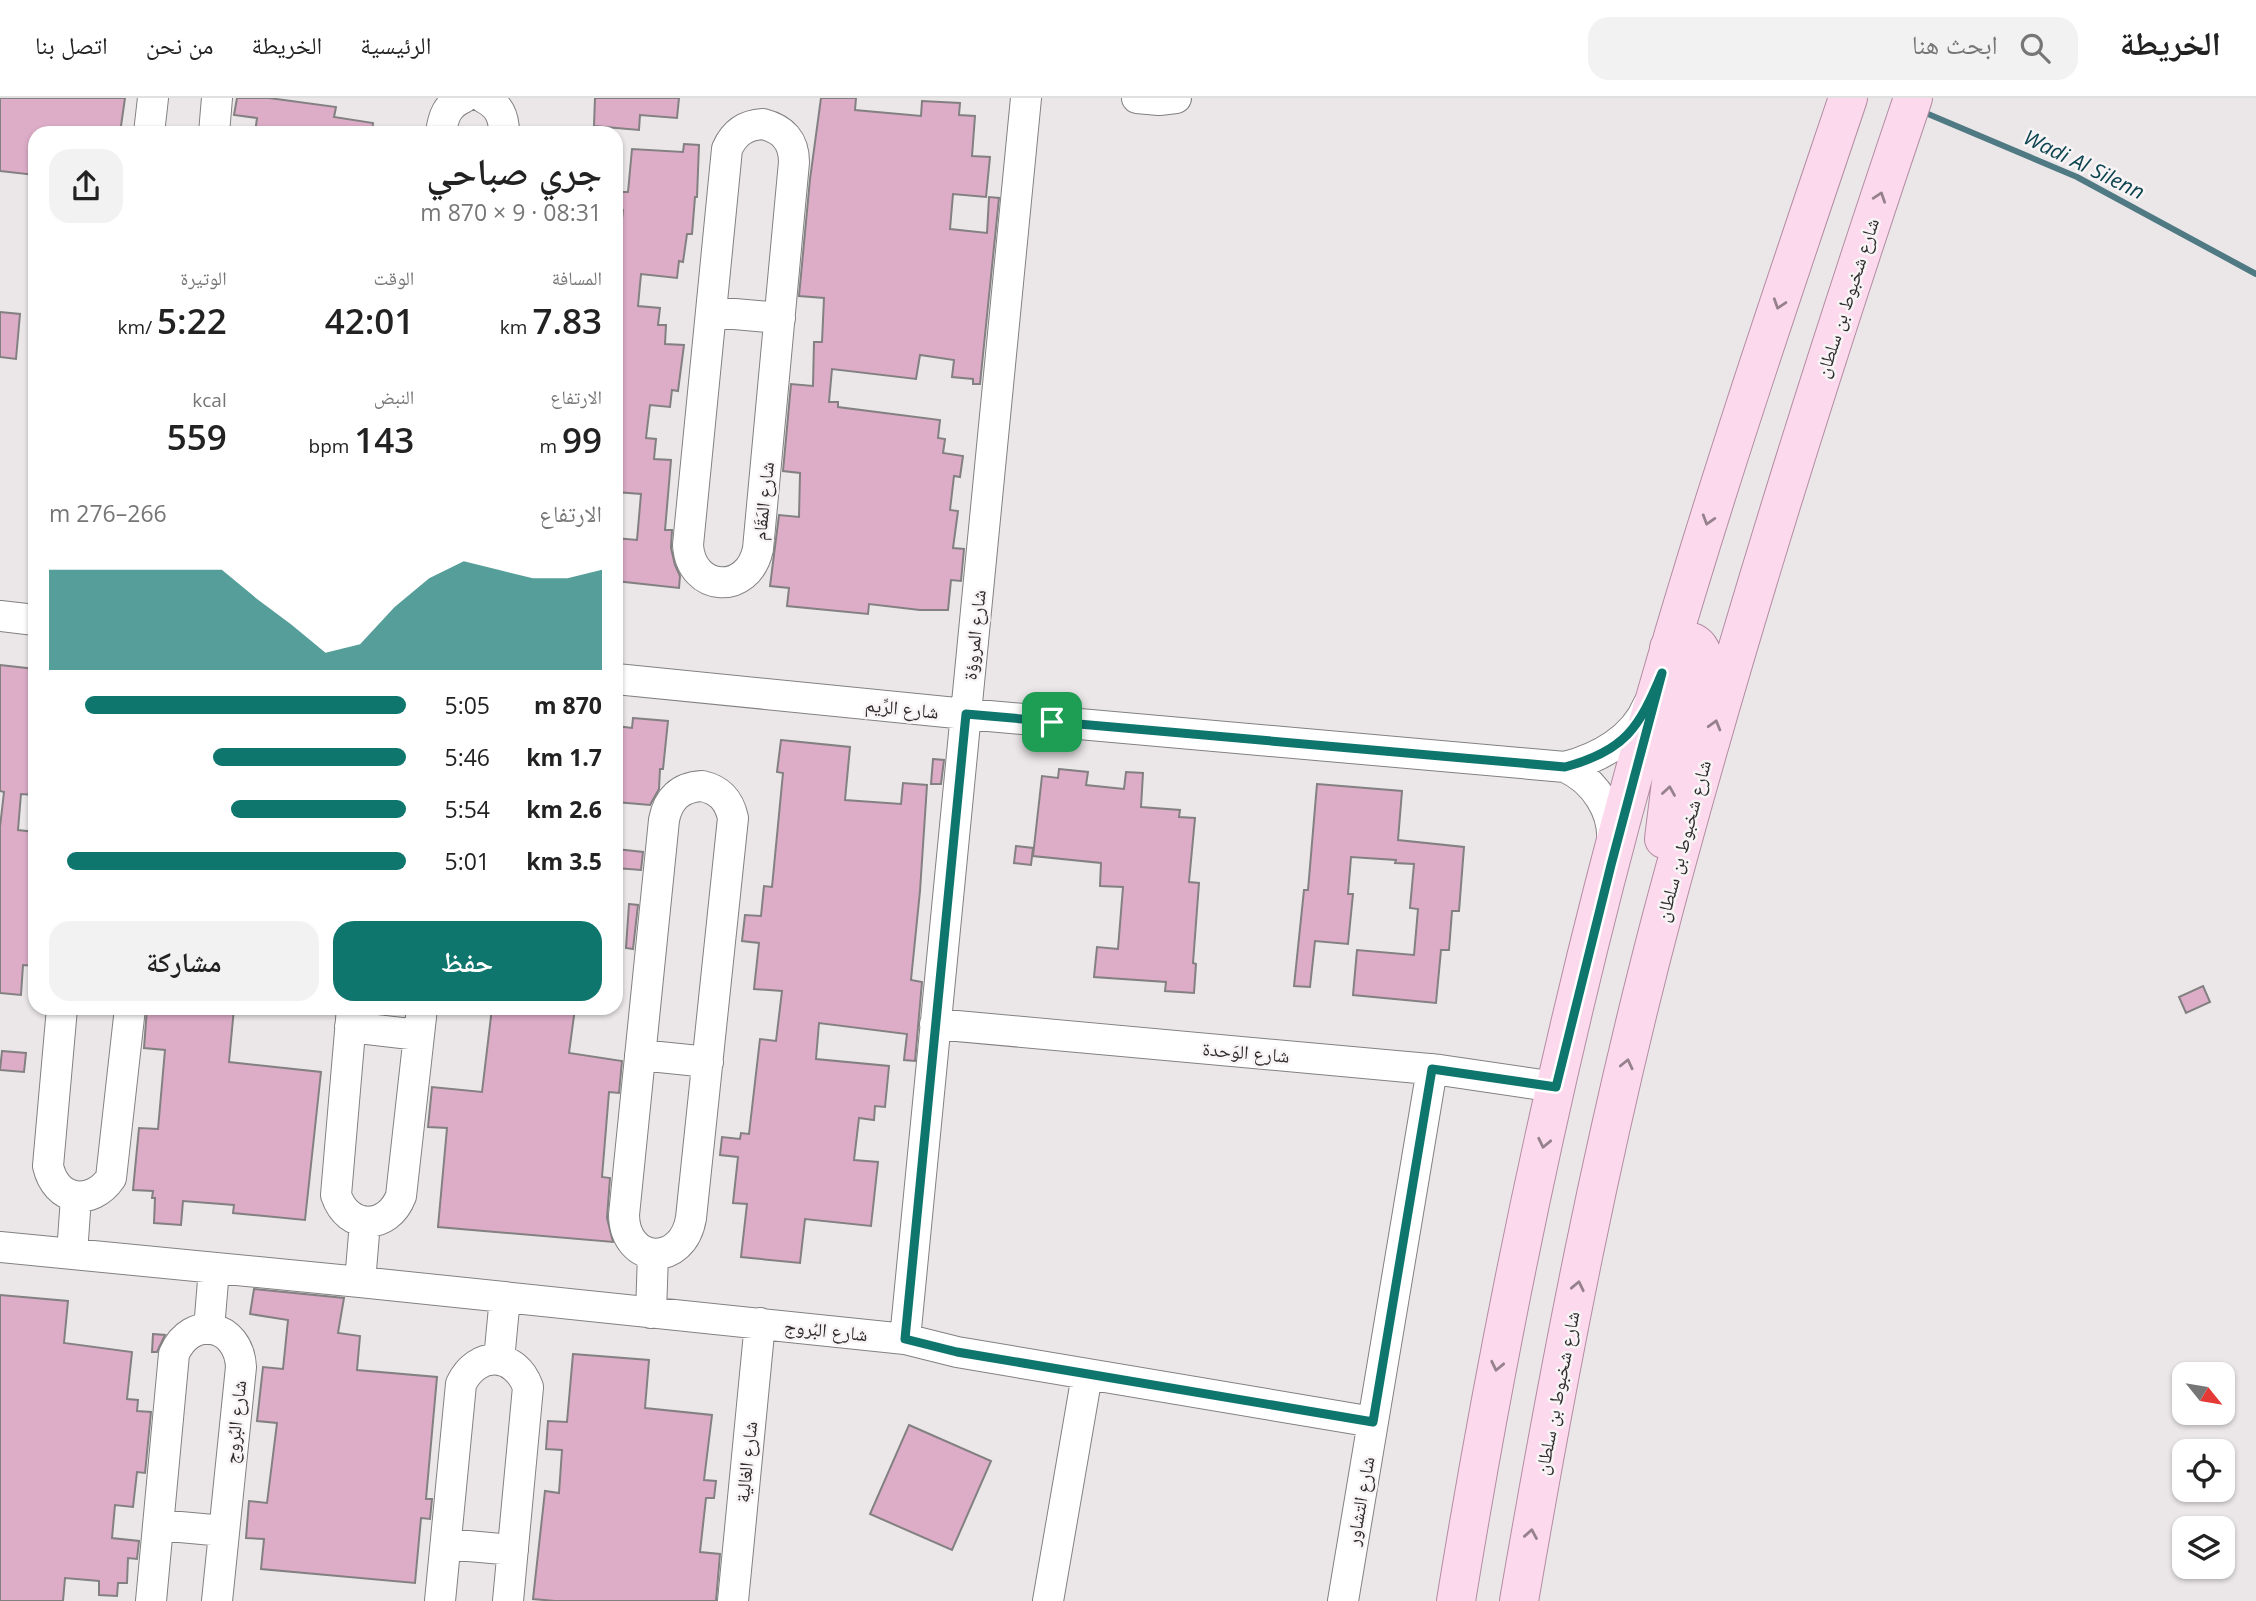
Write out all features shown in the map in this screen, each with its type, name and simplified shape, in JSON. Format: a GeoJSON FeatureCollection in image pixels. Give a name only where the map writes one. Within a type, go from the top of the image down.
{"type":"FeatureCollection","features":[{"type":"Feature","properties":{"kind":"main road"},"geometry":{"type":"LineString","coordinates":[[1456,1601],[1486,1422],[1556,1087],[1611,865],[1666,661],[1714,502],[1848,98]]}},
{"type":"Feature","properties":{"kind":"main road","name":"شارع شخبوط بن سلطان"},"geometry":{"type":"LineString","coordinates":[[1519,1601],[1548,1433],[1588,1239],[1664,908],[1768,545],[1913,98]]}},
{"type":"Feature","properties":{"kind":"main road"},"geometry":{"type":"LineString","coordinates":[[1664,908],[1666,807],[1672,774],[1704,655],[1700,647],[1684,640],[1676,642],[1666,661]]}},
{"type":"Feature","properties":{"kind":"street"},"geometry":{"type":"LineString","coordinates":[[150,126],[153,98]]}},
{"type":"Feature","properties":{"kind":"street"},"geometry":{"type":"LineString","coordinates":[[215,126],[217,98]]}},
{"type":"Feature","properties":{"kind":"street"},"geometry":{"type":"LineString","coordinates":[[442,126],[443,117],[449,107],[463,98]]}},
{"type":"Feature","properties":{"kind":"street"},"geometry":{"type":"LineString","coordinates":[[484,98],[501,113],[504,126]]}},
{"type":"Feature","properties":{"kind":"street","name":"شارع المروؤة"},"geometry":{"type":"LineString","coordinates":[[905,1339],[1026,98]]}},
{"type":"Feature","properties":{"kind":"street"},"geometry":{"type":"LineString","coordinates":[[1137,98],[1176,98]]}},
{"type":"Feature","properties":{"kind":"street","name":"شارع المَقَام"},"geometry":{"type":"LineString","coordinates":[[764,111],[774,127],[783,132],[794,151],[756,559],[751,568],[735,580],[715,582],[698,572],[689,555],[688,545],[727,149],[737,133],[764,111]]}},
{"type":"Feature","properties":{"kind":"street"},"geometry":{"type":"LineString","coordinates":[[712,312],[780,318]]}},
{"type":"Feature","properties":{"kind":"street"},"geometry":{"type":"LineString","coordinates":[[0,616],[28,619]]}},
{"type":"Feature","properties":{"kind":"street","name":"شارع الرِّيم"},"geometry":{"type":"LineString","coordinates":[[623,680],[966,714],[1565,767],[1607,751],[1619,742],[1645,712],[1666,661]]}},
{"type":"Feature","properties":{"kind":"street"},"geometry":{"type":"LineString","coordinates":[[1565,767],[1586,779],[1597,791],[1607,811],[1613,835],[1611,865]]}},
{"type":"Feature","properties":{"kind":"street"},"geometry":{"type":"LineString","coordinates":[[693,787],[712,788],[726,800],[733,818],[708,1062],[690,1227],[680,1245],[663,1254],[653,1254],[634,1245],[624,1226],[640,1055],[666,811],[676,795],[693,787]]}},
{"type":"Feature","properties":{"kind":"street"},"geometry":{"type":"LineString","coordinates":[[61,1015],[48,1166],[57,1186],[76,1196],[97,1193],[111,1178],[129,1015]]}},
{"type":"Feature","properties":{"kind":"street"},"geometry":{"type":"LineString","coordinates":[[351,1018],[420,1021],[401,1196],[391,1213],[383,1219],[365,1222],[346,1213],[336,1195],[351,1018]]}},
{"type":"Feature","properties":{"kind":"street","name":"شارع الوَحدة"},"geometry":{"type":"LineString","coordinates":[[934,1024],[1432,1069],[1556,1087]]}},
{"type":"Feature","properties":{"kind":"street"},"geometry":{"type":"LineString","coordinates":[[640,1055],[708,1062]]}},
{"type":"Feature","properties":{"kind":"street","name":"شارع التشاور"},"geometry":{"type":"LineString","coordinates":[[1343,1601],[1432,1069]]}},
{"type":"Feature","properties":{"kind":"street"},"geometry":{"type":"LineString","coordinates":[[72,1254],[76,1196]]}},
{"type":"Feature","properties":{"kind":"street"},"geometry":{"type":"LineString","coordinates":[[360,1282],[365,1222]]}},
{"type":"Feature","properties":{"kind":"street","name":"شارع البُروج"},"geometry":{"type":"LineString","coordinates":[[0,1247],[905,1339],[957,1352],[1373,1422]]}},
{"type":"Feature","properties":{"kind":"street"},"geometry":{"type":"LineString","coordinates":[[651,1313],[653,1254]]}},
{"type":"Feature","properties":{"kind":"street"},"geometry":{"type":"LineString","coordinates":[[151,1601],[173,1354],[183,1338],[200,1329],[209,1329],[214,1269]]}},
{"type":"Feature","properties":{"kind":"street"},"geometry":{"type":"LineString","coordinates":[[499,1360],[505,1297]]}},
{"type":"Feature","properties":{"kind":"street","name":"شارع الغالية"},"geometry":{"type":"LineString","coordinates":[[733,1601],[760,1323]]}},
{"type":"Feature","properties":{"kind":"street","name":"شارع البُروج"},"geometry":{"type":"LineString","coordinates":[[209,1329],[229,1337],[240,1356],[217,1601]]}},
{"type":"Feature","properties":{"kind":"street"},"geometry":{"type":"LineString","coordinates":[[440,1601],[461,1384],[472,1368],[489,1360],[499,1360],[518,1369],[528,1387],[508,1601]]}},
{"type":"Feature","properties":{"kind":"street"},"geometry":{"type":"LineString","coordinates":[[1048,1601],[1087,1375]]}},
{"type":"Feature","properties":{"kind":"street"},"geometry":{"type":"LineString","coordinates":[[158,1525],[224,1531]]}},
{"type":"Feature","properties":{"kind":"street"},"geometry":{"type":"LineString","coordinates":[[446,1544],[513,1550]]}},
{"type":"Feature","properties":{"kind":"building"},"geometry":{"type":"Polygon","coordinates":[[[0,98],[125,98],[121,126],[28,126],[28,174],[0,171],[0,98]]]}},
{"type":"Feature","properties":{"kind":"building"},"geometry":{"type":"Polygon","coordinates":[[[237,98],[269,98],[336,107],[334,117],[373,123],[373,126],[256,126],[257,118],[234,115],[237,98]]]}},
{"type":"Feature","properties":{"kind":"building"},"geometry":{"type":"Polygon","coordinates":[[[595,98],[679,98],[677,118],[640,115],[639,130],[623,129],[623,126],[594,126],[595,98]]]}},
{"type":"Feature","properties":{"kind":"building"},"geometry":{"type":"Polygon","coordinates":[[[821,98],[856,98],[855,110],[921,116],[922,101],[960,103],[959,115],[975,116],[972,156],[990,157],[986,197],[953,194],[950,229],[987,233],[989,197],[999,198],[980,384],[973,384],[973,379],[952,377],[954,360],[920,355],[916,379],[832,369],[829,402],[838,402],[838,407],[940,420],[938,438],[945,439],[943,453],[963,456],[960,477],[954,476],[950,510],[958,511],[953,548],[964,549],[961,581],[951,580],[948,610],[920,610],[869,604],[868,614],[787,606],[789,588],[770,586],[779,515],[799,517],[800,473],[783,471],[791,384],[813,386],[814,342],[822,342],[824,298],[799,296],[821,98]]]}},
{"type":"Feature","properties":{"kind":"building"},"geometry":{"type":"Polygon","coordinates":[[[684,144],[699,145],[692,234],[687,234],[683,262],[679,261],[677,278],[641,274],[638,306],[660,308],[658,325],[666,325],[665,344],[684,345],[678,391],[672,390],[670,407],[650,405],[646,438],[656,439],[654,459],[671,460],[665,530],[672,530],[671,548],[680,576],[679,588],[623,582],[623,539],[637,540],[641,494],[623,493],[623,192],[628,192],[632,149],[683,152],[684,144]]]}},
{"type":"Feature","properties":{"kind":"building"},"geometry":{"type":"Polygon","coordinates":[[[0,312],[20,314],[16,359],[0,357],[0,312]]]}},
{"type":"Feature","properties":{"kind":"building"},"geometry":{"type":"Polygon","coordinates":[[[0,665],[28,668],[28,794],[21,794],[18,830],[28,831],[28,965],[23,965],[21,995],[0,993],[0,827],[4,792],[0,791],[0,665]]]}},
{"type":"Feature","properties":{"kind":"building"},"geometry":{"type":"Polygon","coordinates":[[[633,718],[668,721],[659,789],[650,805],[623,803],[623,727],[632,728],[633,718]]]}},
{"type":"Feature","properties":{"kind":"building"},"geometry":{"type":"Polygon","coordinates":[[[781,740],[850,747],[845,800],[901,804],[903,783],[927,785],[911,980],[922,982],[915,1061],[904,1060],[907,1034],[819,1023],[816,1059],[889,1066],[885,1107],[875,1106],[874,1120],[859,1118],[854,1160],[878,1162],[871,1226],[805,1219],[800,1263],[741,1257],[747,1204],[733,1203],[738,1157],[720,1155],[722,1137],[740,1139],[741,1133],[749,1134],[760,1039],[776,1041],[782,991],[754,989],[759,943],[742,941],[745,915],[761,916],[764,886],[772,887],[783,773],[777,772],[781,740]]]}},
{"type":"Feature","properties":{"kind":"building"},"geometry":{"type":"Polygon","coordinates":[[[933,759],[944,760],[941,784],[931,784],[933,759]]]}},
{"type":"Feature","properties":{"kind":"building"},"geometry":{"type":"Polygon","coordinates":[[[1059,769],[1088,772],[1086,785],[1124,789],[1126,772],[1143,773],[1141,807],[1180,810],[1179,817],[1195,818],[1189,882],[1199,883],[1193,963],[1196,964],[1194,993],[1165,991],[1166,982],[1094,977],[1097,947],[1118,949],[1123,887],[1100,886],[1101,863],[1033,856],[1042,776],[1058,778],[1059,769]]]}},
{"type":"Feature","properties":{"kind":"building"},"geometry":{"type":"Polygon","coordinates":[[[1317,784],[1402,791],[1398,840],[1464,847],[1459,911],[1452,911],[1449,950],[1441,950],[1436,1003],[1353,995],[1357,950],[1414,955],[1418,909],[1410,908],[1414,864],[1395,863],[1396,860],[1351,857],[1348,894],[1353,894],[1348,944],[1315,941],[1310,987],[1294,986],[1304,890],[1308,890],[1317,784]]]}},
{"type":"Feature","properties":{"kind":"building"},"geometry":{"type":"Polygon","coordinates":[[[1016,846],[1033,848],[1031,865],[1014,863],[1016,846]]]}},
{"type":"Feature","properties":{"kind":"building"},"geometry":{"type":"Polygon","coordinates":[[[623,850],[643,852],[641,870],[623,869],[623,850]]]}},
{"type":"Feature","properties":{"kind":"building"},"geometry":{"type":"Polygon","coordinates":[[[629,904],[638,905],[633,949],[626,948],[629,904]]]}},
{"type":"Feature","properties":{"kind":"building"},"geometry":{"type":"Polygon","coordinates":[[[2203,986],[2210,1002],[2186,1013],[2179,997],[2203,986]]]}},
{"type":"Feature","properties":{"kind":"building"},"geometry":{"type":"Polygon","coordinates":[[[146,1015],[233,1015],[229,1062],[321,1072],[305,1220],[233,1213],[234,1205],[183,1201],[181,1225],[154,1223],[153,1191],[133,1190],[139,1128],[158,1129],[165,1050],[144,1048],[146,1015]]]}},
{"type":"Feature","properties":{"kind":"building"},"geometry":{"type":"Polygon","coordinates":[[[491,1015],[574,1015],[569,1053],[622,1061],[619,1093],[609,1092],[602,1177],[610,1178],[607,1218],[613,1242],[438,1227],[447,1128],[428,1127],[432,1087],[482,1092],[491,1015]]]}},
{"type":"Feature","properties":{"kind":"building"},"geometry":{"type":"Polygon","coordinates":[[[2,1051],[26,1053],[24,1072],[0,1070],[2,1051]]]}},
{"type":"Feature","properties":{"kind":"building"},"geometry":{"type":"Polygon","coordinates":[[[254,1289],[344,1298],[338,1333],[360,1336],[357,1370],[437,1377],[426,1499],[432,1499],[430,1519],[421,1518],[415,1583],[261,1569],[264,1539],[246,1538],[249,1501],[267,1503],[277,1423],[257,1421],[263,1367],[283,1369],[288,1320],[250,1314],[254,1289]]]}},
{"type":"Feature","properties":{"kind":"building"},"geometry":{"type":"Polygon","coordinates":[[[0,1295],[68,1301],[64,1343],[132,1352],[127,1399],[138,1400],[137,1411],[151,1412],[145,1473],[137,1472],[133,1507],[115,1505],[112,1538],[139,1541],[137,1559],[128,1558],[127,1583],[118,1583],[117,1596],[99,1595],[99,1581],[65,1578],[63,1601],[0,1601],[0,1295]]]}},
{"type":"Feature","properties":{"kind":"building"},"geometry":{"type":"Polygon","coordinates":[[[153,1334],[165,1335],[157,1352],[152,1352],[153,1334]]]}},
{"type":"Feature","properties":{"kind":"building"},"geometry":{"type":"Polygon","coordinates":[[[573,1354],[649,1360],[645,1408],[712,1415],[704,1480],[716,1481],[714,1498],[706,1498],[700,1552],[720,1554],[716,1601],[533,1599],[545,1491],[559,1493],[562,1450],[546,1449],[548,1421],[567,1422],[573,1354]]]}},
{"type":"Feature","properties":{"kind":"building"},"geometry":{"type":"Polygon","coordinates":[[[909,1425],[991,1461],[952,1550],[870,1514],[909,1425]]]}},
{"type":"Feature","properties":{"kind":"waterway","name":"Wadi Al Silenn"},"geometry":{"type":"LineString","coordinates":[[1921,111],[2077,177],[2256,274]]}},
{"type":"Feature","properties":{"kind":"route"},"geometry":{"type":"LineString","coordinates":[[1662,673],[1556,1087],[1432,1069],[1373,1422],[957,1352],[905,1339],[966,714],[1052,722],[1565,767],[1607,751],[1619,742],[1645,712],[1662,673]]}}]}
